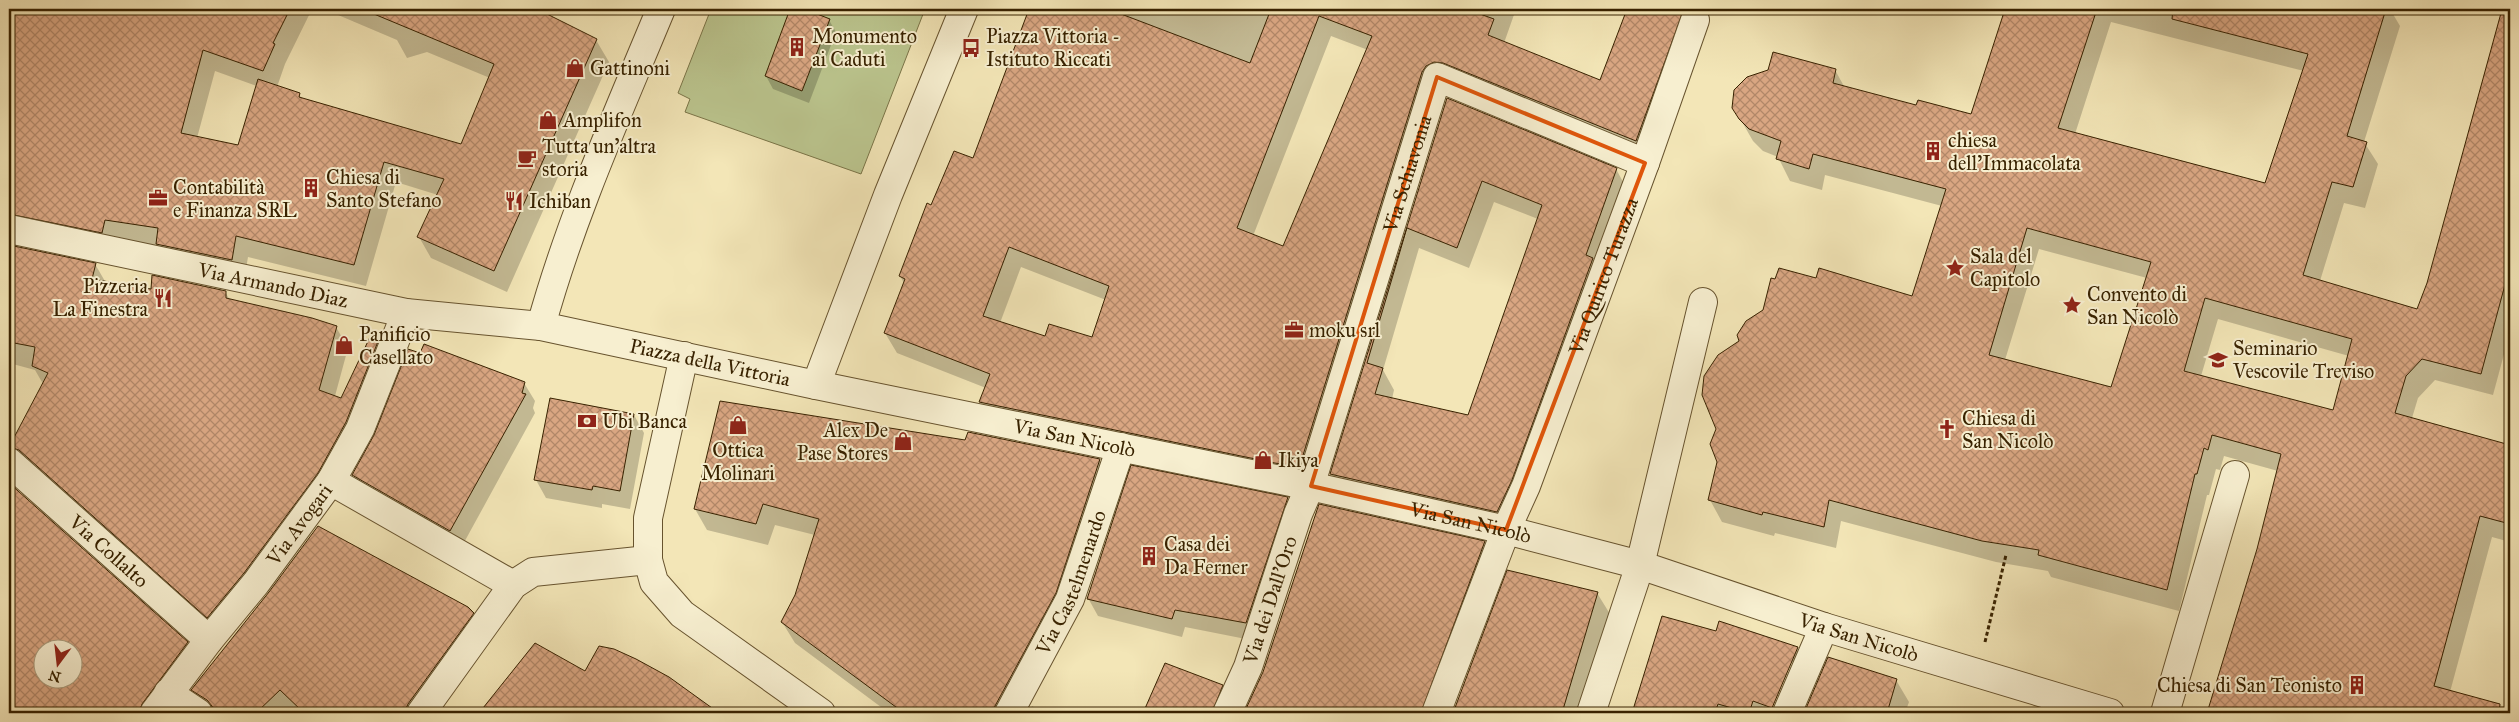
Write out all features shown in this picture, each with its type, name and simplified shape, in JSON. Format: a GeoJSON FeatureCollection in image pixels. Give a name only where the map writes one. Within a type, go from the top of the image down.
{"type":"FeatureCollection","features":[{"type":"Feature","properties":{"kind":"street"},"geometry":{"type":"LineString","coordinates":[[541,326],[554,277],[578,212],[661,9]]}},
{"type":"Feature","properties":{"kind":"street","name":"Piazza della Vittoria"},"geometry":{"type":"LineString","coordinates":[[541,326],[816,385],[885,203],[964,9]]}},
{"type":"Feature","properties":{"kind":"street","name":"Via Quirico Turazza"},"geometry":{"type":"LineString","coordinates":[[1436,713],[1506,530],[1526,486],[1646,163],[1694,20]]}},
{"type":"Feature","properties":{"kind":"street","name":"Via Schiavonia"},"geometry":{"type":"LineString","coordinates":[[1310,486],[1437,77],[1646,163]]}},
{"type":"Feature","properties":{"kind":"street","name":"Via Armando Diaz"},"geometry":{"type":"LineString","coordinates":[[9,229],[406,313],[541,326]]}},
{"type":"Feature","properties":{"kind":"street"},"geometry":{"type":"LineString","coordinates":[[1590,713],[1640,565],[1703,302]]}},
{"type":"Feature","properties":{"kind":"street","name":"Via Avogari"},"geometry":{"type":"LineString","coordinates":[[160,704],[256,583],[331,481],[360,429],[406,313]]}},
{"type":"Feature","properties":{"kind":"street"},"geometry":{"type":"LineString","coordinates":[[684,356],[648,518],[648,560],[654,582],[682,614],[820,713]]}},
{"type":"Feature","properties":{"kind":"street","name":"Via San Nicolò"},"geometry":{"type":"LineString","coordinates":[[816,385],[1310,486],[1506,530],[1640,565],[1824,627],[1978,675],[2110,713]]}},
{"type":"Feature","properties":{"kind":"street","name":"Via Castelmenardo"},"geometry":{"type":"LineString","coordinates":[[1009,713],[1070,599],[1122,447]]}},
{"type":"Feature","properties":{"kind":"street","name":"Via Collalto"},"geometry":{"type":"LineString","coordinates":[[9,462],[209,640]]}},
{"type":"Feature","properties":{"kind":"street"},"geometry":{"type":"LineString","coordinates":[[2165,713],[2236,475]]}},
{"type":"Feature","properties":{"kind":"street"},"geometry":{"type":"LineString","coordinates":[[331,481],[513,585]]}},
{"type":"Feature","properties":{"kind":"street","name":"Via dei Dall'Oro"},"geometry":{"type":"LineString","coordinates":[[1227,713],[1248,667],[1298,514],[1310,486]]}},
{"type":"Feature","properties":{"kind":"street"},"geometry":{"type":"LineString","coordinates":[[421,713],[513,585],[533,572],[648,560]]}},
{"type":"Feature","properties":{"kind":"street"},"geometry":{"type":"LineString","coordinates":[[1787,713],[1824,627]]}},
{"type":"Feature","properties":{"kind":"street"},"geometry":{"type":"LineString","coordinates":[[160,704],[198,713]]}},
{"type":"Feature","properties":{"kind":"path"},"geometry":{"type":"LineString","coordinates":[[1978,675],[2006,555]]}},
{"type":"Feature","properties":{"kind":"highlighted area"},"geometry":{"type":"Polygon","coordinates":[[[1437,77],[1645,163],[1506,530],[1311,486],[1437,77]]]}},
{"type":"Feature","properties":{"kind":"green space"},"geometry":{"type":"Polygon","coordinates":[[[711,9],[925,9],[861,174],[685,112],[690,99],[678,93],[711,9]]]}},
{"type":"Feature","properties":{"kind":"building"},"geometry":{"type":"Polygon","coordinates":[[[9,9],[290,9],[273,43],[275,44],[263,71],[203,50],[181,133],[238,145],[258,79],[300,93],[299,97],[461,144],[494,64],[362,9],[537,9],[597,39],[494,271],[417,237],[444,179],[384,162],[354,265],[236,236],[232,260],[156,244],[158,228],[105,220],[102,233],[9,214],[9,9]]]}},
{"type":"Feature","properties":{"kind":"building","name":"Monumento ai Caduti"},"geometry":{"type":"Polygon","coordinates":[[[790,9],[804,9],[830,19],[802,91],[765,76],[790,9]]]}},
{"type":"Feature","properties":{"kind":"building"},"geometry":{"type":"Polygon","coordinates":[[[1029,9],[1108,9],[1250,63],[1271,9],[1466,9],[1494,19],[1488,35],[1600,80],[1627,9],[1684,9],[1636,141],[1443,63],[1434,62],[1426,66],[1422,72],[1299,468],[979,402],[990,374],[884,333],[905,279],[899,276],[927,203],[931,205],[954,151],[973,158],[1029,9]],[[1319,16],[1237,228],[1283,246],[1372,36],[1319,16]],[[1009,247],[983,316],[1045,336],[1049,324],[1092,337],[1109,286],[1009,247]]]}},
{"type":"Feature","properties":{"kind":"building"},"geometry":{"type":"Polygon","coordinates":[[[2005,9],[2097,9],[2058,128],[2265,183],[2308,54],[2172,19],[2173,9],[2386,9],[2347,136],[2367,142],[2353,187],[2332,182],[2303,275],[2417,309],[2427,283],[2501,13],[2510,14],[2510,266],[2481,374],[2422,359],[2406,376],[2395,413],[2510,445],[2510,524],[2480,516],[2434,686],[2500,704],[2499,713],[2207,713],[2257,549],[2281,454],[2212,435],[2208,450],[2204,448],[2197,474],[2195,474],[2167,590],[2038,555],[2039,550],[1982,541],[1829,500],[1824,527],[1763,512],[1762,515],[1708,500],[1717,462],[1710,444],[1716,429],[1702,395],[1704,376],[1718,355],[1739,341],[1737,335],[1746,321],[1763,310],[1771,278],[1775,279],[1779,268],[1816,278],[1819,268],[1912,296],[1946,189],[1813,154],[1809,169],[1776,159],[1781,141],[1749,129],[1739,119],[1732,108],[1734,90],[1747,77],[1768,70],[1773,52],[1836,69],[1833,83],[1916,105],[1918,100],[1971,114],[2005,9]],[[2027,228],[1989,355],[2111,387],[2151,262],[2027,228]],[[2205,298],[2184,371],[2333,410],[2352,339],[2205,298]]]}},
{"type":"Feature","properties":{"kind":"building"},"geometry":{"type":"Polygon","coordinates":[[[1447,98],[1617,168],[1586,255],[1593,258],[1512,480],[1497,512],[1330,474],[1447,98]],[[1482,181],[1457,248],[1407,228],[1367,363],[1383,368],[1375,394],[1468,415],[1542,205],[1482,181]]]}},
{"type":"Feature","properties":{"kind":"building"},"geometry":{"type":"Polygon","coordinates":[[[9,245],[96,263],[92,279],[151,289],[152,275],[226,291],[226,298],[312,318],[337,326],[319,390],[341,398],[370,337],[379,339],[346,422],[318,473],[244,573],[207,618],[19,450],[9,447],[48,373],[32,366],[35,347],[9,342],[9,245]]]}},
{"type":"Feature","properties":{"kind":"building"},"geometry":{"type":"Polygon","coordinates":[[[424,344],[525,382],[522,393],[526,394],[450,531],[352,475],[374,435],[408,349],[420,353],[424,344]]]}},
{"type":"Feature","properties":{"kind":"building"},"geometry":{"type":"Polygon","coordinates":[[[550,398],[634,414],[620,491],[593,486],[592,490],[534,480],[550,398]]]}},
{"type":"Feature","properties":{"kind":"building"},"geometry":{"type":"Polygon","coordinates":[[[720,401],[965,440],[968,432],[1100,459],[1056,593],[993,713],[904,713],[781,622],[795,595],[819,519],[763,504],[756,524],[694,509],[720,401]]]}},
{"type":"Feature","properties":{"kind":"building"},"geometry":{"type":"Polygon","coordinates":[[[1131,465],[1288,497],[1246,623],[1175,610],[1172,619],[1087,599],[1131,465]]]}},
{"type":"Feature","properties":{"kind":"building"},"geometry":{"type":"Polygon","coordinates":[[[9,483],[188,642],[142,704],[139,713],[9,713],[9,483]]]}},
{"type":"Feature","properties":{"kind":"building"},"geometry":{"type":"Polygon","coordinates":[[[1319,504],[1485,541],[1421,713],[1244,713],[1263,672],[1319,504]]]}},
{"type":"Feature","properties":{"kind":"building"},"geometry":{"type":"Polygon","coordinates":[[[318,526],[468,607],[474,613],[408,704],[404,713],[304,713],[280,690],[256,713],[214,713],[212,706],[207,700],[191,690],[269,592],[318,526]]]}},
{"type":"Feature","properties":{"kind":"building"},"geometry":{"type":"Polygon","coordinates":[[[1507,570],[1598,592],[1562,713],[1453,713],[1507,570]]]}},
{"type":"Feature","properties":{"kind":"building"},"geometry":{"type":"Polygon","coordinates":[[[1662,616],[1716,631],[1719,621],[1798,647],[1772,708],[1753,701],[1749,713],[1718,704],[1715,713],[1632,713],[1662,616]]]}},
{"type":"Feature","properties":{"kind":"building"},"geometry":{"type":"Polygon","coordinates":[[[535,643],[585,671],[599,646],[614,649],[669,677],[719,713],[479,713],[535,643]]]}},
{"type":"Feature","properties":{"kind":"building"},"geometry":{"type":"Polygon","coordinates":[[[1828,657],[1897,679],[1887,713],[1804,713],[1828,657]]]}},
{"type":"Feature","properties":{"kind":"building"},"geometry":{"type":"Polygon","coordinates":[[[1165,663],[1223,685],[1212,713],[1143,713],[1165,663]]]}},
{"type":"Feature","properties":{"kind":"place","name":"Monumento ai Caduti"},"geometry":{"type":"Point","coordinates":[797,47]}},
{"type":"Feature","properties":{"kind":"place","name":"Piazza Vittoria - Istituto Riccati"},"geometry":{"type":"Point","coordinates":[971,48]}},
{"type":"Feature","properties":{"kind":"place","name":"Gattinoni"},"geometry":{"type":"Point","coordinates":[575,68]}},
{"type":"Feature","properties":{"kind":"place","name":"Amplifon"},"geometry":{"type":"Point","coordinates":[548,120]}},
{"type":"Feature","properties":{"kind":"place","name":"chiesa dell'Immacolata"},"geometry":{"type":"Point","coordinates":[1933,151]}},
{"type":"Feature","properties":{"kind":"place","name":"Tutta un'altra storia"},"geometry":{"type":"Point","coordinates":[527,158]}},
{"type":"Feature","properties":{"kind":"place","name":"Chiesa di Santo Stefano"},"geometry":{"type":"Point","coordinates":[311,188]}},
{"type":"Feature","properties":{"kind":"place","name":"Contabilità e Finanza SRL"},"geometry":{"type":"Point","coordinates":[158,198]}},
{"type":"Feature","properties":{"kind":"place","name":"Ichiban"},"geometry":{"type":"Point","coordinates":[514,201]}},
{"type":"Feature","properties":{"kind":"place","name":"Sala del Capitolo"},"geometry":{"type":"Point","coordinates":[1955,268]}},
{"type":"Feature","properties":{"kind":"place","name":"Pizzeria La Finestra"},"geometry":{"type":"Point","coordinates":[163,298]}},
{"type":"Feature","properties":{"kind":"place","name":"Convento di San Nicolò"},"geometry":{"type":"Point","coordinates":[2072,305]}},
{"type":"Feature","properties":{"kind":"place","name":"moku srl"},"geometry":{"type":"Point","coordinates":[1294,330]}},
{"type":"Feature","properties":{"kind":"place","name":"Panificio Casellato"},"geometry":{"type":"Point","coordinates":[344,345]}},
{"type":"Feature","properties":{"kind":"place","name":"Seminario Vescovile Treviso"},"geometry":{"type":"Point","coordinates":[2218,360]}},
{"type":"Feature","properties":{"kind":"place","name":"Ubi Banca"},"geometry":{"type":"Point","coordinates":[587,421]}},
{"type":"Feature","properties":{"kind":"place","name":"Ottica Molinari"},"geometry":{"type":"Point","coordinates":[738,425]}},
{"type":"Feature","properties":{"kind":"place","name":"Chiesa di San Nicolò"},"geometry":{"type":"Point","coordinates":[1947,429]}},
{"type":"Feature","properties":{"kind":"place","name":"Alex De Pase Stores"},"geometry":{"type":"Point","coordinates":[903,441]}},
{"type":"Feature","properties":{"kind":"place","name":"Ikiya"},"geometry":{"type":"Point","coordinates":[1263,460]}},
{"type":"Feature","properties":{"kind":"place","name":"Casa dei Da Ferner"},"geometry":{"type":"Point","coordinates":[1149,556]}},
{"type":"Feature","properties":{"kind":"place","name":"Chiesa di San Teonisto"},"geometry":{"type":"Point","coordinates":[2357,685]}}]}
